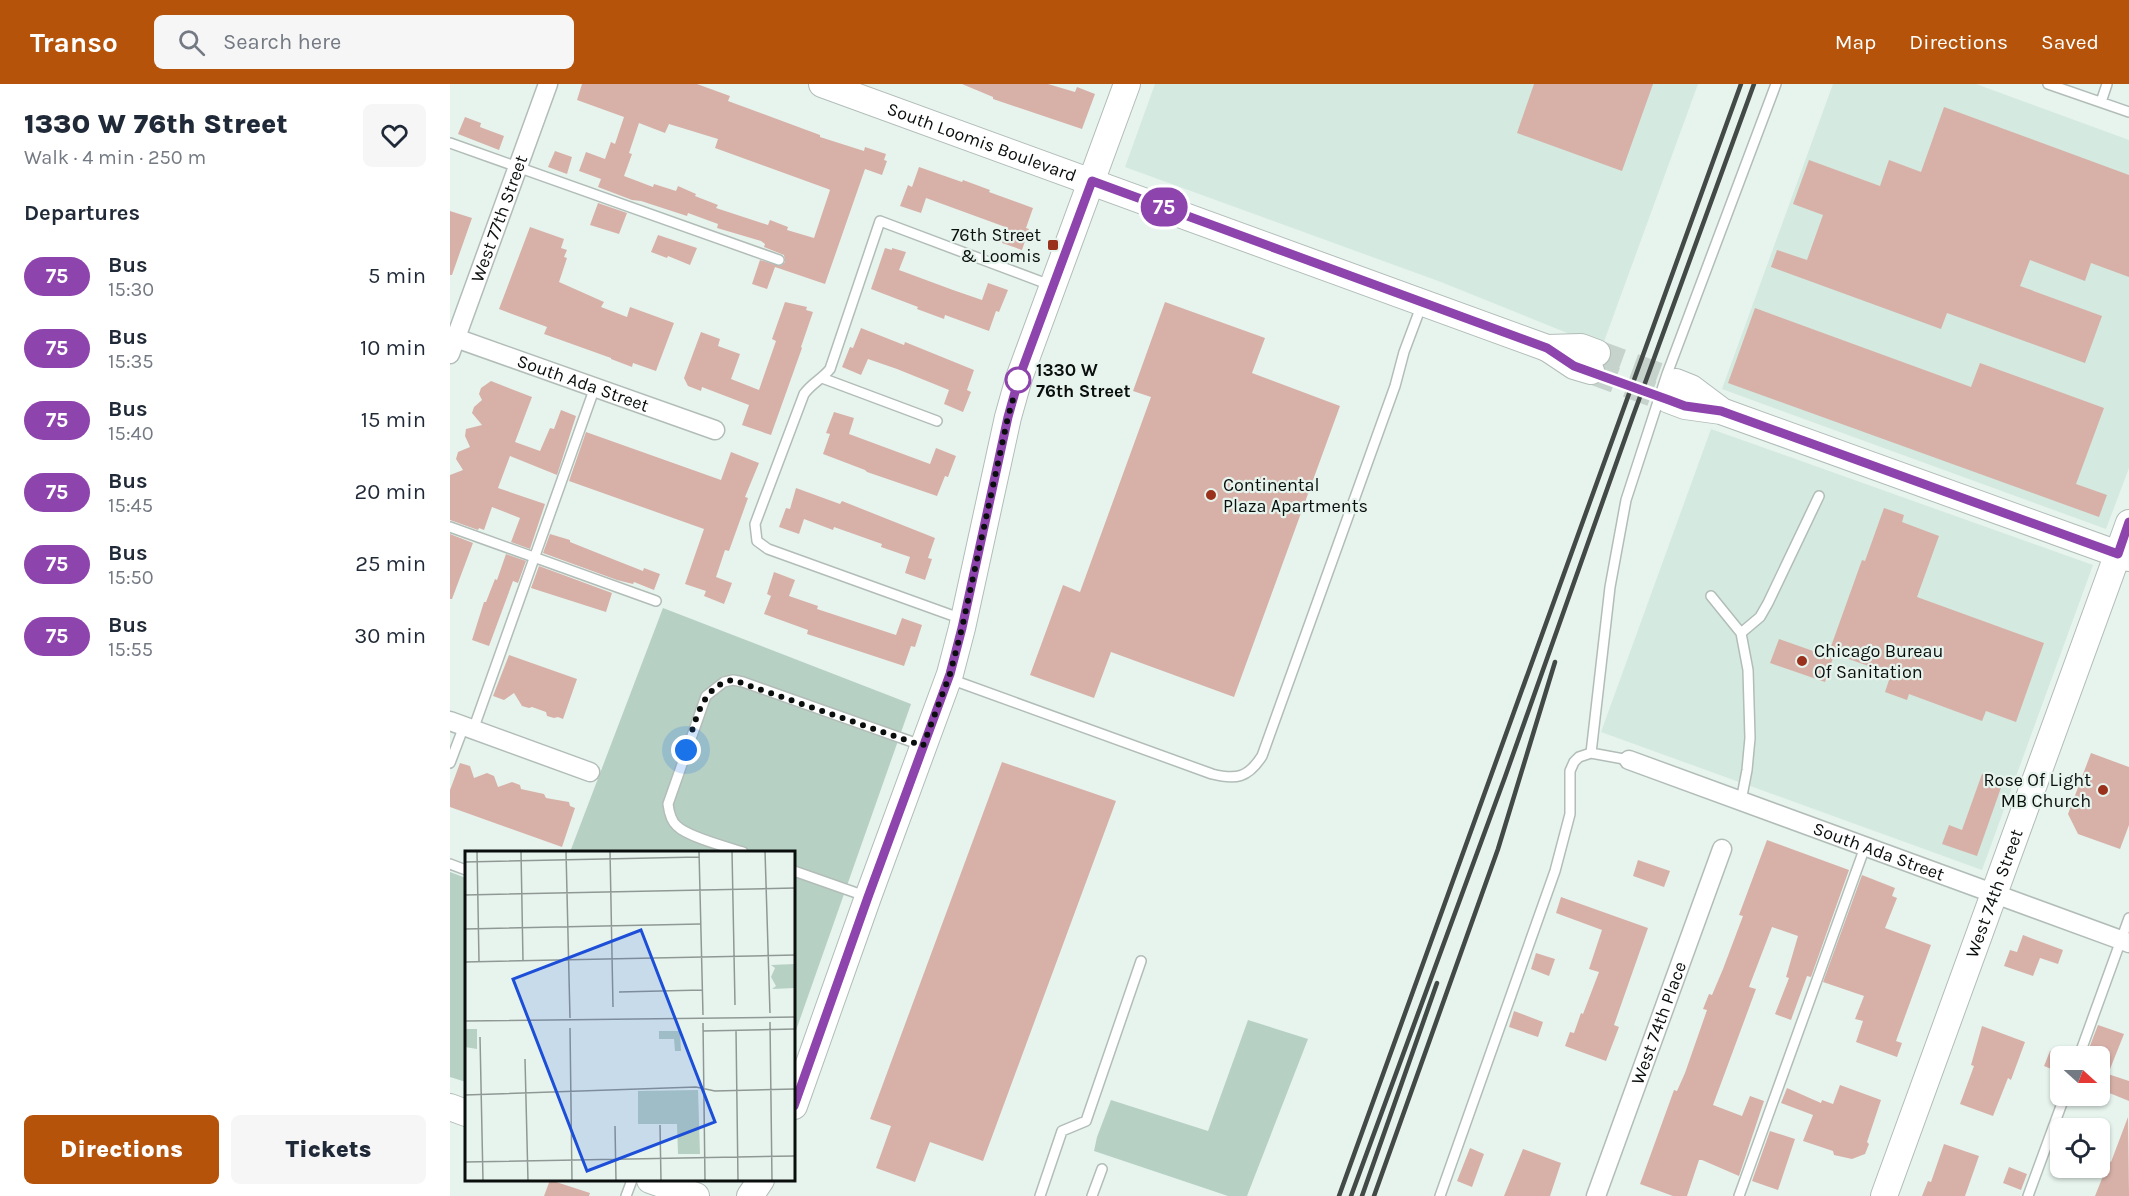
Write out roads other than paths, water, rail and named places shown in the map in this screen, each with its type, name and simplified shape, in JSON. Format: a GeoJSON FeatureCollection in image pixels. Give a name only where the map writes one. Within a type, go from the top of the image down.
{"type":"FeatureCollection","features":[{"type":"Feature","properties":{"kind":"street","name":"West 77th Street"},"geometry":{"type":"LineString","coordinates":[[452,342],[548,84]]}},
{"type":"Feature","properties":{"kind":"street","name":"South Loomis Boulevard"},"geometry":{"type":"LineString","coordinates":[[822,84],[1547,348],[1574,366],[1594,362]]}},
{"type":"Feature","properties":{"kind":"street"},"geometry":{"type":"LineString","coordinates":[[795,1104],[949,678],[964,620],[1008,417],[1019,378],[1127,84]]}},
{"type":"Feature","properties":{"kind":"street","name":"South Ada Street"},"geometry":{"type":"LineString","coordinates":[[452,342],[595,387],[716,430]]}},
{"type":"Feature","properties":{"kind":"street"},"geometry":{"type":"LineString","coordinates":[[1673,391],[1691,388],[1721,411],[2123,556]]}},
{"type":"Feature","properties":{"kind":"street","name":"West 74th Street"},"geometry":{"type":"LineString","coordinates":[[1884,1196],[1993,894],[2123,556],[2129,522]]}},
{"type":"Feature","properties":{"kind":"street"},"geometry":{"type":"LineString","coordinates":[[462,726],[590,772]]}},
{"type":"Feature","properties":{"kind":"street","name":"South Ada Street"},"geometry":{"type":"LineString","coordinates":[[1629,760],[2125,941]]}},
{"type":"Feature","properties":{"kind":"street","name":"West 74th Place"},"geometry":{"type":"LineString","coordinates":[[1596,1196],[1722,849]]}},
{"type":"Feature","properties":{"kind":"street"},"geometry":{"type":"LineString","coordinates":[[450,1107],[465,1113]]}},
{"type":"Feature","properties":{"kind":"street"},"geometry":{"type":"LineString","coordinates":[[655,1181],[696,1196]]}},
{"type":"Feature","properties":{"kind":"street"},"geometry":{"type":"LineString","coordinates":[[750,1196],[760,1181]]}},
{"type":"Feature","properties":{"kind":"lane"},"geometry":{"type":"LineString","coordinates":[[1591,753],[1610,587],[1626,500],[1667,374],[1776,84]]}},
{"type":"Feature","properties":{"kind":"lane"},"geometry":{"type":"LineString","coordinates":[[2048,84],[2129,112]]}},
{"type":"Feature","properties":{"kind":"lane"},"geometry":{"type":"LineString","coordinates":[[2101,102],[2108,84]]}},
{"type":"Feature","properties":{"kind":"lane"},"geometry":{"type":"LineString","coordinates":[[450,143],[779,260]]}},
{"type":"Feature","properties":{"kind":"lane"},"geometry":{"type":"LineString","coordinates":[[964,620],[768,549],[757,541],[755,524],[804,393],[812,382],[822,378],[830,369],[880,221],[1053,286]]}},
{"type":"Feature","properties":{"kind":"lane"},"geometry":{"type":"LineString","coordinates":[[949,678],[1212,774],[1227,778],[1242,776],[1254,768],[1266,745],[1423,302]]}},
{"type":"Feature","properties":{"kind":"lane"},"geometry":{"type":"LineString","coordinates":[[822,378],[937,421]]}},
{"type":"Feature","properties":{"kind":"lane"},"geometry":{"type":"LineString","coordinates":[[450,763],[462,726],[534,557],[595,387]]}},
{"type":"Feature","properties":{"kind":"lane"},"geometry":{"type":"LineString","coordinates":[[1741,633],[1760,617],[1768,603],[1819,496]]}},
{"type":"Feature","properties":{"kind":"lane"},"geometry":{"type":"LineString","coordinates":[[450,527],[656,601]]}},
{"type":"Feature","properties":{"kind":"lane"},"geometry":{"type":"LineString","coordinates":[[1711,596],[1741,633],[1748,670],[1750,738],[1741,801]]}},
{"type":"Feature","properties":{"kind":"lane"},"geometry":{"type":"LineString","coordinates":[[740,851],[685,832],[675,825],[669,814],[668,804],[706,696],[724,682],[733,680],[743,682],[923,746]]}},
{"type":"Feature","properties":{"kind":"lane"},"geometry":{"type":"LineString","coordinates":[[1440,1196],[1555,871],[1570,814],[1570,771],[1579,757],[1591,753],[1629,760]]}},
{"type":"Feature","properties":{"kind":"lane"},"geometry":{"type":"LineString","coordinates":[[1739,1196],[1865,847]]}},
{"type":"Feature","properties":{"kind":"lane"},"geometry":{"type":"LineString","coordinates":[[450,864],[465,870]]}},
{"type":"Feature","properties":{"kind":"lane"},"geometry":{"type":"LineString","coordinates":[[795,871],[868,897]]}},
{"type":"Feature","properties":{"kind":"lane"},"geometry":{"type":"LineString","coordinates":[[2083,1046],[2125,941],[2129,918]]}},
{"type":"Feature","properties":{"kind":"lane"},"geometry":{"type":"LineString","coordinates":[[1040,1196],[1062,1131],[1086,1121],[1142,961]]}},
{"type":"Feature","properties":{"kind":"lane"},"geometry":{"type":"LineString","coordinates":[[2028,1196],[2061,1106]]}},
{"type":"Feature","properties":{"kind":"lane"},"geometry":{"type":"LineString","coordinates":[[1092,1196],[1102,1170]]}},
{"type":"Feature","properties":{"kind":"lane"},"geometry":{"type":"LineString","coordinates":[[626,1196],[631,1181]]}},
{"type":"Feature","properties":{"kind":"tunnel"},"geometry":{"type":"LineString","coordinates":[[1597,353],[1676,382]]}},
{"type":"Feature","properties":{"kind":"tunnel"},"geometry":{"type":"LineString","coordinates":[[1591,371],[1669,400]]}},
{"type":"Feature","properties":{"kind":"railway"},"geometry":{"type":"LineString","coordinates":[[1339,1196],[1741,84]]}},
{"type":"Feature","properties":{"kind":"railway"},"geometry":{"type":"LineString","coordinates":[[1351,1196],[1505,777],[1754,84]]}},
{"type":"Feature","properties":{"kind":"railway"},"geometry":{"type":"LineString","coordinates":[[1374,1196],[1498,849],[1555,662]]}},
{"type":"Feature","properties":{"kind":"railway"},"geometry":{"type":"LineString","coordinates":[[1362,1196],[1437,983]]}},
{"type":"Feature","properties":{"kind":"place","name":"76th Street & Loomis"},"geometry":{"type":"Point","coordinates":[1053,245]}},
{"type":"Feature","properties":{"kind":"place","name":"1330 W 76th Street"},"geometry":{"type":"Point","coordinates":[1018,380]}},
{"type":"Feature","properties":{"kind":"place","name":"Continental Plaza Apartments"},"geometry":{"type":"Point","coordinates":[1211,495]}},
{"type":"Feature","properties":{"kind":"place","name":"Chicago Bureau Of Sanitation"},"geometry":{"type":"Point","coordinates":[1802,661]}},
{"type":"Feature","properties":{"kind":"place","name":"Rose Of Light MB Church"},"geometry":{"type":"Point","coordinates":[2103,790]}}]}
